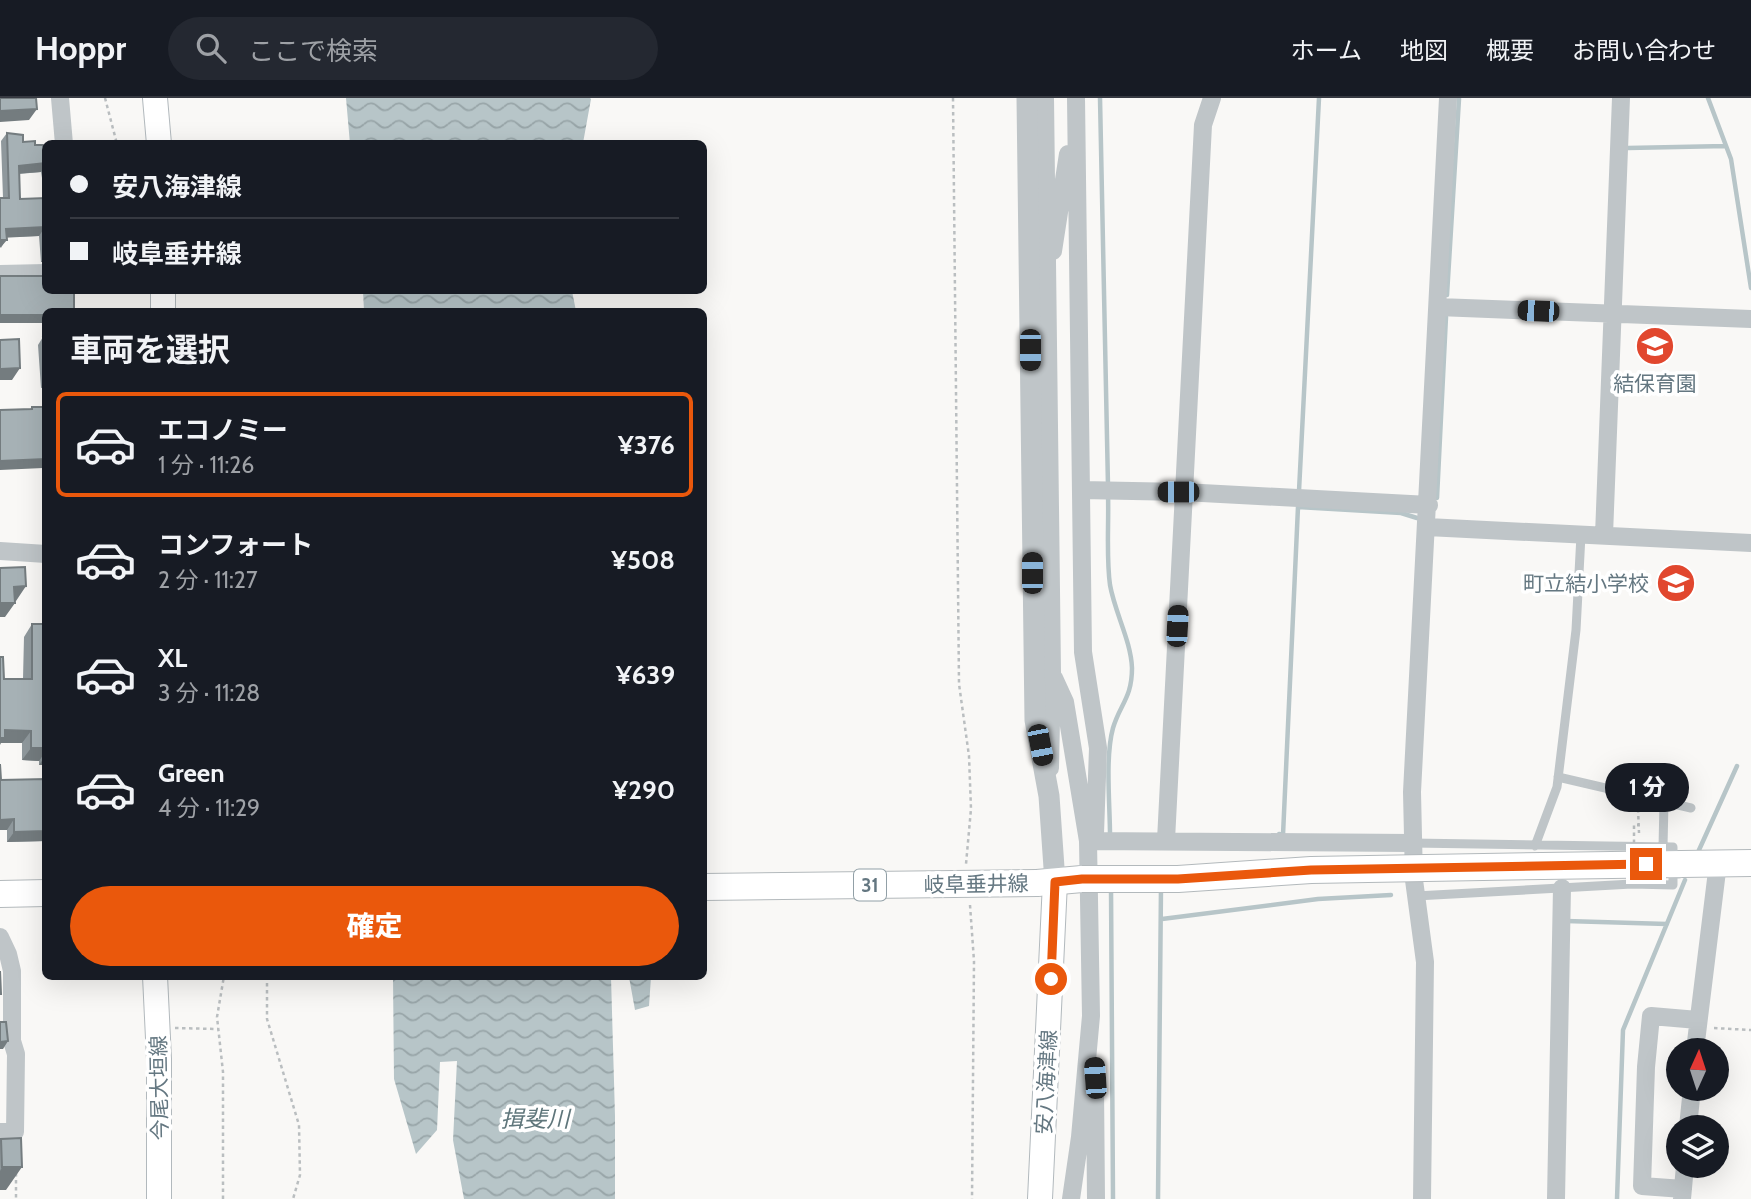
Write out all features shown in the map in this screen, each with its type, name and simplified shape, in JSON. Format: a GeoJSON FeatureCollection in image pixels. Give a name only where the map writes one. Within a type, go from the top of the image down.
{"type":"FeatureCollection","features":[{"type":"Feature","properties":{"kind":"main road"},"geometry":{"type":"LineString","coordinates":[[155,98],[159,140]]}},
{"type":"Feature","properties":{"kind":"main road","name":"岐阜垂井線"},"geometry":{"type":"LineString","coordinates":[[707,887],[1178,879],[1539,856],[1668,855],[1718,869],[1751,863]]}},
{"type":"Feature","properties":{"kind":"main road","name":"安八海津線"},"geometry":{"type":"LineString","coordinates":[[1040,1199],[1046,883]]}},
{"type":"Feature","properties":{"kind":"main road"},"geometry":{"type":"LineString","coordinates":[[0,894],[42,893]]}},
{"type":"Feature","properties":{"kind":"main road","name":"今尾大垣線"},"geometry":{"type":"LineString","coordinates":[[155,980],[159,1199]]}},
{"type":"Feature","properties":{"kind":"street"},"geometry":{"type":"LineString","coordinates":[[60,98],[64,140]]}},
{"type":"Feature","properties":{"kind":"street"},"geometry":{"type":"LineString","coordinates":[[1027,98],[1035,720],[1049,796]]}},
{"type":"Feature","properties":{"kind":"street"},"geometry":{"type":"LineString","coordinates":[[1045,98],[1052,672],[1046,883]]}},
{"type":"Feature","properties":{"kind":"street"},"geometry":{"type":"LineString","coordinates":[[1046,278],[1057,235],[1076,98]]}},
{"type":"Feature","properties":{"kind":"street"},"geometry":{"type":"LineString","coordinates":[[1076,98],[1083,652],[1098,748],[1095,834],[1088,841]]}},
{"type":"Feature","properties":{"kind":"street"},"geometry":{"type":"LineString","coordinates":[[1166,840],[1203,125],[1212,98]]}},
{"type":"Feature","properties":{"kind":"street"},"geometry":{"type":"LineString","coordinates":[[1422,1199],[1425,962],[1416,896],[1412,792],[1429,505],[1448,98]]}},
{"type":"Feature","properties":{"kind":"street"},"geometry":{"type":"LineString","coordinates":[[1605,535],[1621,98]]}},
{"type":"Feature","properties":{"kind":"street"},"geometry":{"type":"LineString","coordinates":[[0,274],[42,273]]}},
{"type":"Feature","properties":{"kind":"street"},"geometry":{"type":"LineString","coordinates":[[1438,307],[1751,318]]}},
{"type":"Feature","properties":{"kind":"street"},"geometry":{"type":"LineString","coordinates":[[1082,490],[1183,492],[1429,505]]}},
{"type":"Feature","properties":{"kind":"street"},"geometry":{"type":"LineString","coordinates":[[1427,527],[1751,542]]}},
{"type":"Feature","properties":{"kind":"street"},"geometry":{"type":"LineString","coordinates":[[0,551],[42,554]]}},
{"type":"Feature","properties":{"kind":"street"},"geometry":{"type":"LineString","coordinates":[[1052,672],[1065,702],[1088,841],[1096,1199]]}},
{"type":"Feature","properties":{"kind":"street"},"geometry":{"type":"LineString","coordinates":[[1088,841],[1412,843]]}},
{"type":"Feature","properties":{"kind":"street"},"geometry":{"type":"LineString","coordinates":[[1696,1038],[1718,869]]}},
{"type":"Feature","properties":{"kind":"street"},"geometry":{"type":"LineString","coordinates":[[1556,1199],[1562,888]]}},
{"type":"Feature","properties":{"kind":"street"},"geometry":{"type":"LineString","coordinates":[[0,937],[8,954],[6,1014],[16,1054],[15,1132],[0,1132]]}},
{"type":"Feature","properties":{"kind":"street"},"geometry":{"type":"LineString","coordinates":[[1070,1199],[1080,1137],[1091,1016]]}},
{"type":"Feature","properties":{"kind":"street"},"geometry":{"type":"LineString","coordinates":[[1683,1194],[1642,1186],[1646,1067],[1651,1016],[1698,1023]]}},
{"type":"Feature","properties":{"kind":"lane"},"geometry":{"type":"LineString","coordinates":[[1412,843],[1539,856],[1557,787],[1576,630],[1581,536]]}},
{"type":"Feature","properties":{"kind":"lane"},"geometry":{"type":"LineString","coordinates":[[1558,778],[1691,808]]}},
{"type":"Feature","properties":{"kind":"lane"},"geometry":{"type":"LineString","coordinates":[[1664,802],[1668,855]]}},
{"type":"Feature","properties":{"kind":"lane"},"geometry":{"type":"LineString","coordinates":[[1416,896],[1632,884],[1674,885],[1673,874],[1718,869]]}},
{"type":"Feature","properties":{"kind":"path"},"geometry":{"type":"LineString","coordinates":[[106,98],[116,140]]}},
{"type":"Feature","properties":{"kind":"path"},"geometry":{"type":"LineString","coordinates":[[953,98],[959,684],[969,756],[971,809],[967,868]]}},
{"type":"Feature","properties":{"kind":"path"},"geometry":{"type":"LineString","coordinates":[[1634,878],[1634,825],[1639,825],[1638,806]]}},
{"type":"Feature","properties":{"kind":"path"},"geometry":{"type":"LineString","coordinates":[[969,894],[974,961],[972,1199]]}},
{"type":"Feature","properties":{"kind":"path"},"geometry":{"type":"LineString","coordinates":[[223,980],[218,1017],[223,1072],[223,1199]]}},
{"type":"Feature","properties":{"kind":"path"},"geometry":{"type":"LineString","coordinates":[[267,980],[267,1019],[297,1111],[299,1125],[300,1175],[293,1199]]}},
{"type":"Feature","properties":{"kind":"path"},"geometry":{"type":"LineString","coordinates":[[1698,1023],[1751,1030]]}},
{"type":"Feature","properties":{"kind":"path"},"geometry":{"type":"LineString","coordinates":[[158,1028],[219,1029]]}},
{"type":"Feature","properties":{"kind":"path"},"geometry":{"type":"LineString","coordinates":[[16,1172],[16,1199]]}},
{"type":"Feature","properties":{"kind":"water"},"geometry":{"type":"Polygon","coordinates":[[[346,98],[591,99],[584,140],[350,140],[346,98]]]}},
{"type":"Feature","properties":{"kind":"water"},"geometry":{"type":"Polygon","coordinates":[[[363,294],[573,294],[575,308],[364,308],[363,294]]]}},
{"type":"Feature","properties":{"kind":"water","name":"揖斐川"},"geometry":{"type":"Polygon","coordinates":[[[393,980],[611,980],[615,1199],[464,1199],[453,1140],[457,1061],[440,1062],[437,1130],[416,1154],[394,1079],[393,980]]]}},
{"type":"Feature","properties":{"kind":"water"},"geometry":{"type":"Polygon","coordinates":[[[630,980],[651,980],[649,1006],[635,1010],[630,980]]]}},
{"type":"Feature","properties":{"kind":"building"},"geometry":{"type":"Polygon","coordinates":[[[0,98],[36,98],[37,109],[0,111],[0,98]]]}},
{"type":"Feature","properties":{"kind":"building"},"geometry":{"type":"Polygon","coordinates":[[[7,133],[23,135],[23,142],[35,141],[35,145],[42,145],[42,163],[19,166],[20,199],[42,198],[42,227],[6,229],[7,240],[0,240],[0,198],[9,198],[7,133]]]}},
{"type":"Feature","properties":{"kind":"building"},"geometry":{"type":"Polygon","coordinates":[[[0,276],[42,276],[42,294],[74,294],[74,308],[42,308],[42,315],[0,315],[0,276]]]}},
{"type":"Feature","properties":{"kind":"building"},"geometry":{"type":"Polygon","coordinates":[[[19,339],[20,368],[2,369],[0,375],[0,340],[19,339]]]}},
{"type":"Feature","properties":{"kind":"building"},"geometry":{"type":"Polygon","coordinates":[[[42,407],[42,459],[0,461],[0,410],[42,407]]]}},
{"type":"Feature","properties":{"kind":"building"},"geometry":{"type":"Polygon","coordinates":[[[25,567],[26,586],[14,587],[15,603],[0,603],[0,568],[25,567]]]}},
{"type":"Feature","properties":{"kind":"building"},"geometry":{"type":"Polygon","coordinates":[[[32,624],[42,624],[42,748],[31,748],[31,731],[5,730],[5,738],[0,738],[0,657],[3,657],[4,679],[32,679],[32,624]]]}},
{"type":"Feature","properties":{"kind":"building"},"geometry":{"type":"Polygon","coordinates":[[[0,764],[1,780],[42,779],[42,831],[14,832],[14,819],[0,820],[0,764]]]}},
{"type":"Feature","properties":{"kind":"building"},"geometry":{"type":"Polygon","coordinates":[[[0,1022],[6,1022],[8,1041],[0,1042],[0,1022]]]}},
{"type":"Feature","properties":{"kind":"building"},"geometry":{"type":"Polygon","coordinates":[[[21,1138],[22,1167],[2,1167],[1,1139],[21,1138]]]}},
{"type":"Feature","properties":{"kind":"waterway"},"geometry":{"type":"LineString","coordinates":[[1100,98],[1108,486]]}},
{"type":"Feature","properties":{"kind":"waterway"},"geometry":{"type":"LineString","coordinates":[[1299,491],[1319,98]]}},
{"type":"Feature","properties":{"kind":"waterway"},"geometry":{"type":"LineString","coordinates":[[1708,98],[1731,159],[1751,288]]}},
{"type":"Feature","properties":{"kind":"waterway"},"geometry":{"type":"LineString","coordinates":[[1447,295],[1459,99]]}},
{"type":"Feature","properties":{"kind":"waterway"},"geometry":{"type":"LineString","coordinates":[[1628,148],[1726,146]]}},
{"type":"Feature","properties":{"kind":"waterway"},"geometry":{"type":"LineString","coordinates":[[1437,498],[1446,317]]}},
{"type":"Feature","properties":{"kind":"waterway"},"geometry":{"type":"LineString","coordinates":[[1108,494],[1110,585],[1129,648],[1132,668],[1130,687],[1113,728],[1111,740],[1110,835]]}},
{"type":"Feature","properties":{"kind":"waterway"},"geometry":{"type":"LineString","coordinates":[[1279,834],[1283,835],[1298,507],[1401,513],[1417,518]]}},
{"type":"Feature","properties":{"kind":"waterway"},"geometry":{"type":"LineString","coordinates":[[1699,850],[1737,766]]}},
{"type":"Feature","properties":{"kind":"waterway"},"geometry":{"type":"LineString","coordinates":[[1617,1199],[1623,1030],[1685,880]]}},
{"type":"Feature","properties":{"kind":"waterway"},"geometry":{"type":"LineString","coordinates":[[1111,887],[1113,1199]]}},
{"type":"Feature","properties":{"kind":"waterway"},"geometry":{"type":"LineString","coordinates":[[1158,1199],[1161,887]]}},
{"type":"Feature","properties":{"kind":"waterway"},"geometry":{"type":"LineString","coordinates":[[1162,919],[1318,899],[1391,895]]}},
{"type":"Feature","properties":{"kind":"waterway"},"geometry":{"type":"LineString","coordinates":[[1566,921],[1667,924]]}},
{"type":"Feature","properties":{"kind":"place","name":"結保育園"},"geometry":{"type":"Point","coordinates":[1655,346]}},
{"type":"Feature","properties":{"kind":"place","name":"町立結小学校"},"geometry":{"type":"Point","coordinates":[1676,583]}},
{"type":"Feature","properties":{"kind":"route"},"geometry":{"type":"LineString","coordinates":[[1051,979],[1055,882],[1082,879],[1178,879],[1311,870],[1646,864]]}}]}
